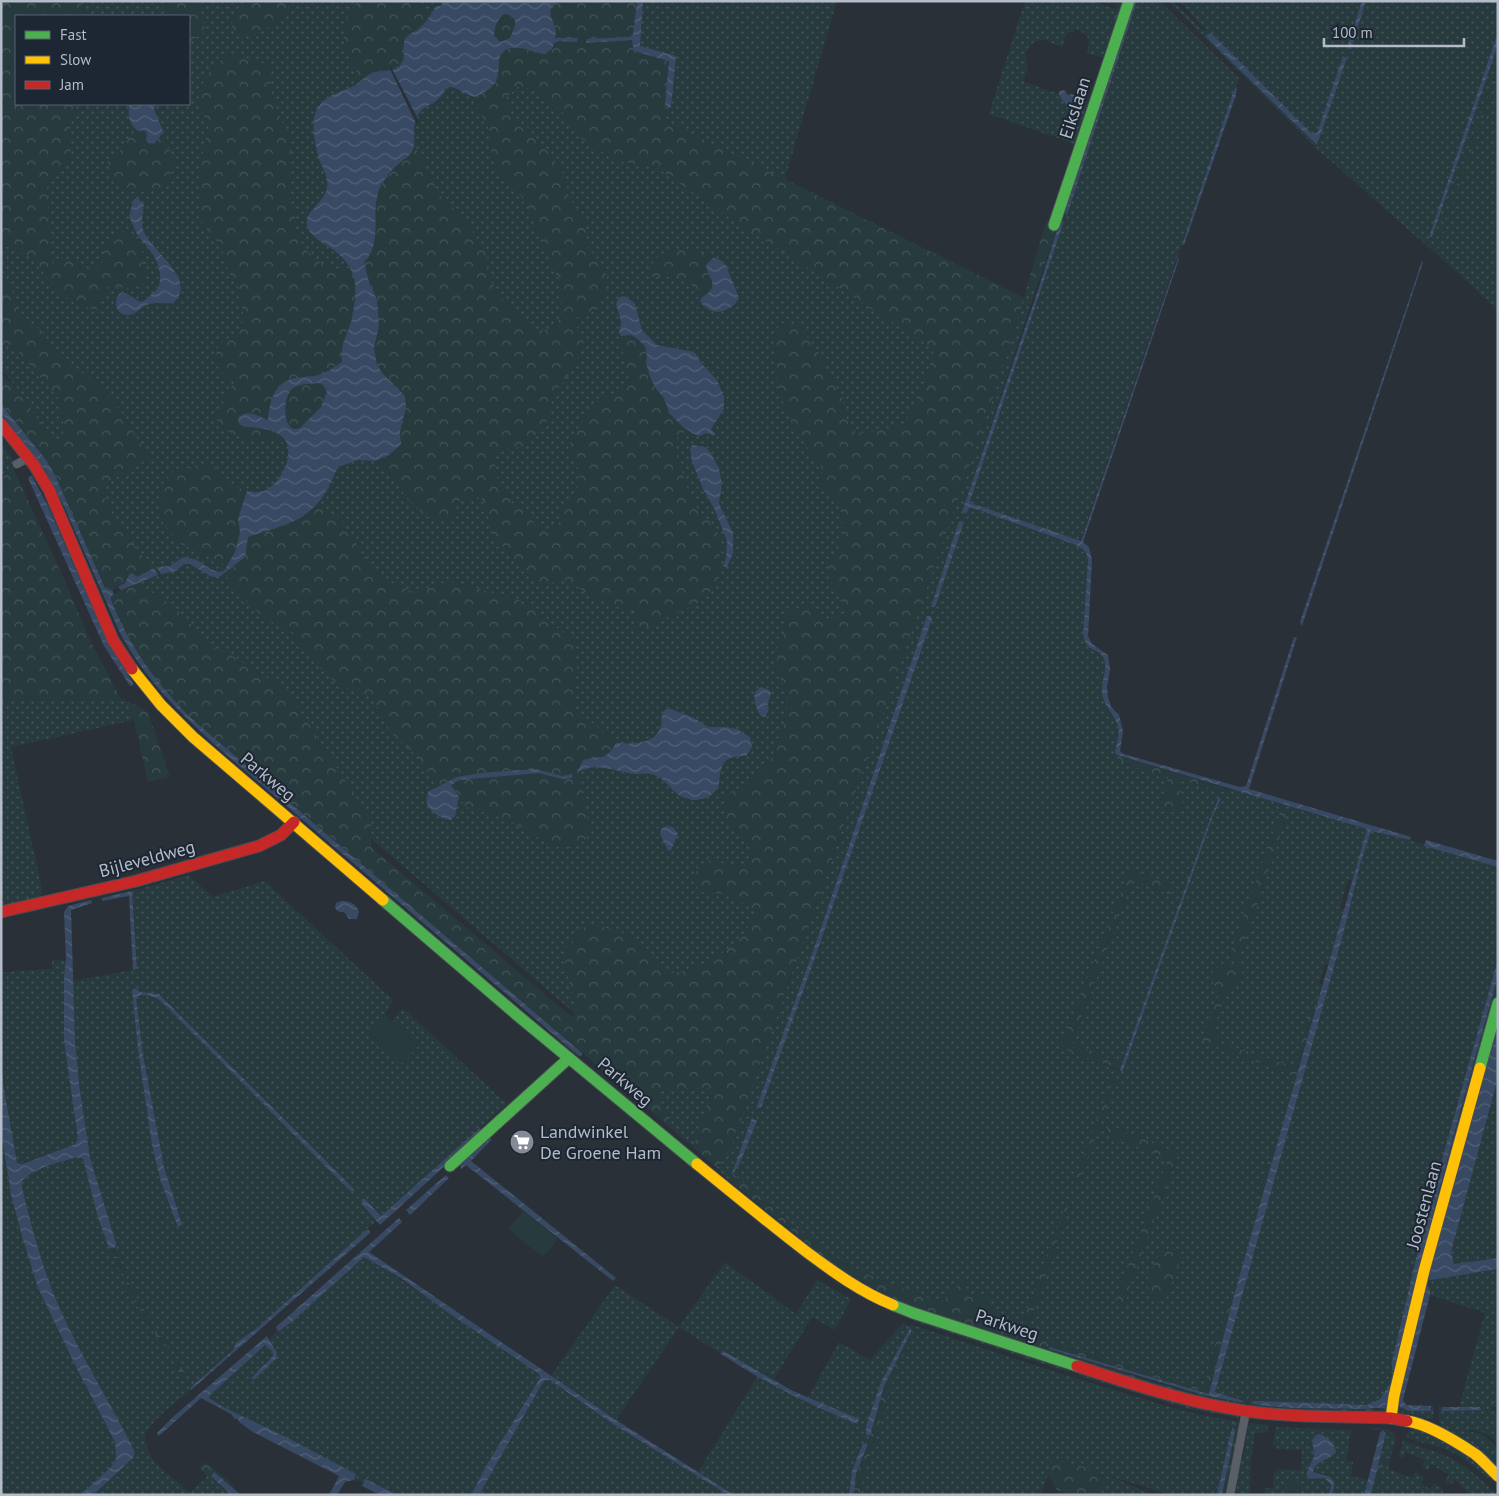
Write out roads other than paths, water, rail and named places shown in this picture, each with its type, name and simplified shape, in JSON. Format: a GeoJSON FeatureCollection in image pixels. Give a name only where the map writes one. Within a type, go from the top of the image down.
{"type":"FeatureCollection","features":[{"type":"Feature","properties":{"kind":"street","name":"Eikslaan"},"geometry":{"type":"LineString","coordinates":[[1054,225],[1129,1]]}},
{"type":"Feature","properties":{"kind":"street","name":"Parkweg"},"geometry":{"type":"LineString","coordinates":[[1,424],[28,458],[49,490],[114,640],[136,675],[161,705],[192,737],[569,1058],[783,1234],[849,1283],[874,1297],[913,1313],[1188,1400],[1246,1411],[1274,1414],[1391,1418],[1416,1422],[1450,1439],[1476,1456],[1498,1476]]}},
{"type":"Feature","properties":{"kind":"street"},"geometry":{"type":"LineString","coordinates":[[18,464],[28,458]]}},
{"type":"Feature","properties":{"kind":"street","name":"Bijleveldweg"},"geometry":{"type":"LineString","coordinates":[[1,912],[136,882],[259,846],[282,836],[294,822]]}},
{"type":"Feature","properties":{"kind":"street","name":"Joostenlaan"},"geometry":{"type":"LineString","coordinates":[[1391,1418],[1394,1396],[1426,1263],[1498,1003]]}},
{"type":"Feature","properties":{"kind":"street"},"geometry":{"type":"LineString","coordinates":[[450,1166],[569,1058]]}},
{"type":"Feature","properties":{"kind":"street"},"geometry":{"type":"LineString","coordinates":[[1230,1495],[1246,1411]]}},
{"type":"Feature","properties":{"kind":"water"},"geometry":{"type":"Polygon","coordinates":[[[445,1],[558,1],[553,5],[550,14],[555,28],[555,38],[578,38],[577,42],[559,41],[554,43],[552,49],[545,54],[518,48],[503,51],[499,60],[496,81],[487,90],[475,97],[447,87],[438,99],[420,112],[414,126],[412,152],[392,170],[380,188],[376,202],[375,238],[370,254],[364,262],[369,282],[377,300],[379,325],[374,348],[377,365],[383,374],[405,396],[406,407],[400,432],[401,444],[389,455],[375,461],[358,460],[338,467],[323,497],[309,512],[284,525],[248,537],[245,557],[218,578],[210,576],[190,564],[184,564],[176,571],[161,574],[157,567],[170,566],[183,557],[197,560],[218,572],[224,571],[235,552],[240,533],[238,519],[247,491],[261,492],[272,486],[282,473],[288,456],[286,441],[280,435],[267,430],[242,426],[238,422],[239,417],[250,413],[268,420],[273,396],[276,390],[285,382],[300,377],[319,375],[342,362],[343,344],[353,310],[355,284],[352,272],[342,257],[314,236],[308,228],[308,216],[327,189],[326,176],[319,159],[315,141],[314,117],[319,106],[327,98],[357,84],[372,73],[392,70],[398,67],[404,57],[405,39],[423,25],[436,6],[441,6],[445,1]],[[504,14],[495,26],[494,32],[494,36],[500,42],[510,38],[515,25],[515,20],[509,15],[504,14]],[[319,383],[298,386],[289,393],[285,407],[287,421],[294,429],[300,428],[321,407],[327,392],[323,385],[319,383]]]}},
{"type":"Feature","properties":{"kind":"water"},"geometry":{"type":"Polygon","coordinates":[[[637,1],[643,1],[640,46],[676,56],[671,107],[669,108],[665,105],[669,61],[634,51],[632,40],[586,43],[587,39],[630,37],[633,34],[637,1]]]}},
{"type":"Feature","properties":{"kind":"water"},"geometry":{"type":"Polygon","coordinates":[[[1134,1],[1137,1],[1067,215],[1065,213],[1069,199],[1134,1]]]}},
{"type":"Feature","properties":{"kind":"water"},"geometry":{"type":"Polygon","coordinates":[[[1362,1],[1366,1],[1351,49],[1349,49],[1347,47],[1362,1]]]}},
{"type":"Feature","properties":{"kind":"water"},"geometry":{"type":"Polygon","coordinates":[[[1498,32],[1498,43],[1491,65],[1432,237],[1429,237],[1498,32]]]}},
{"type":"Feature","properties":{"kind":"water"},"geometry":{"type":"Polygon","coordinates":[[[1211,33],[1312,134],[1317,133],[1343,56],[1347,58],[1317,145],[1207,38],[1206,35],[1211,33]]]}},
{"type":"Feature","properties":{"kind":"water"},"geometry":{"type":"Polygon","coordinates":[[[1237,86],[1236,95],[1184,245],[1182,245],[1234,90],[1237,86]]]}},
{"type":"Feature","properties":{"kind":"water"},"geometry":{"type":"Polygon","coordinates":[[[1064,90],[1068,95],[1074,95],[1077,105],[1069,106],[1064,102],[1059,91],[1064,90]]]}},
{"type":"Feature","properties":{"kind":"water"},"geometry":{"type":"Polygon","coordinates":[[[129,105],[156,105],[154,109],[163,131],[154,144],[146,140],[147,134],[144,130],[138,131],[132,125],[129,116],[129,105]]]}},
{"type":"Feature","properties":{"kind":"water"},"geometry":{"type":"Polygon","coordinates":[[[138,198],[144,205],[142,222],[144,232],[177,276],[181,285],[180,294],[173,303],[149,304],[134,314],[124,315],[118,311],[116,304],[120,293],[126,293],[140,302],[147,299],[157,290],[160,283],[158,264],[137,234],[129,216],[134,199],[138,198]]]}},
{"type":"Feature","properties":{"kind":"water"},"geometry":{"type":"Polygon","coordinates":[[[1060,221],[1063,224],[970,501],[971,503],[1081,541],[1178,258],[1083,542],[1089,547],[1092,560],[1088,636],[1092,644],[1108,655],[1110,669],[1107,687],[1108,696],[1111,707],[1119,715],[1123,731],[1120,751],[1123,754],[1240,787],[1246,786],[1294,637],[1297,637],[1249,789],[1411,837],[1410,840],[1371,831],[1360,865],[1345,927],[1215,1392],[1244,1401],[1244,1403],[1203,1395],[1049,1349],[1049,1347],[1209,1394],[1233,1299],[1367,829],[1117,755],[1115,753],[1118,726],[1106,706],[1102,691],[1105,661],[1100,654],[1087,645],[1083,635],[1088,559],[1085,552],[1076,545],[970,507],[966,514],[962,512],[1060,221]]]}},
{"type":"Feature","properties":{"kind":"water"},"geometry":{"type":"Polygon","coordinates":[[[713,258],[720,260],[726,265],[739,298],[731,307],[720,312],[709,310],[700,301],[711,289],[712,282],[706,265],[713,258]]]}},
{"type":"Feature","properties":{"kind":"water"},"geometry":{"type":"Polygon","coordinates":[[[1423,262],[1302,626],[1300,622],[1423,262]]]}},
{"type":"Feature","properties":{"kind":"water"},"geometry":{"type":"Polygon","coordinates":[[[622,296],[627,297],[635,304],[642,330],[657,345],[694,352],[701,363],[717,380],[724,397],[724,409],[711,429],[715,434],[714,436],[707,433],[699,436],[694,434],[683,427],[669,413],[664,398],[656,389],[650,377],[646,363],[647,354],[645,346],[631,335],[621,336],[619,333],[621,321],[616,304],[622,296]]]}},
{"type":"Feature","properties":{"kind":"water"},"geometry":{"type":"Polygon","coordinates":[[[1,404],[46,460],[55,475],[105,588],[112,590],[114,594],[111,600],[118,617],[135,649],[167,692],[192,719],[582,1053],[582,1055],[579,1056],[574,1052],[215,745],[162,692],[139,664],[119,631],[64,506],[45,470],[1,413],[1,404]]]}},
{"type":"Feature","properties":{"kind":"water"},"geometry":{"type":"Polygon","coordinates":[[[692,445],[705,447],[711,453],[719,469],[722,484],[719,503],[733,533],[733,553],[727,567],[723,566],[726,558],[727,541],[692,462],[690,449],[692,445]]]}},
{"type":"Feature","properties":{"kind":"water"},"geometry":{"type":"Polygon","coordinates":[[[32,476],[48,506],[106,639],[133,686],[130,686],[104,646],[28,478],[32,476]]]}},
{"type":"Feature","properties":{"kind":"water"},"geometry":{"type":"Polygon","coordinates":[[[959,521],[964,522],[935,607],[931,607],[959,521]]]}},
{"type":"Feature","properties":{"kind":"water"},"geometry":{"type":"Polygon","coordinates":[[[154,568],[158,575],[121,590],[118,587],[125,583],[132,573],[137,577],[154,568]]]}},
{"type":"Feature","properties":{"kind":"water"},"geometry":{"type":"Polygon","coordinates":[[[927,616],[931,616],[932,619],[761,1108],[757,1106],[812,954],[927,616]]]}},
{"type":"Feature","properties":{"kind":"water"},"geometry":{"type":"Polygon","coordinates":[[[761,687],[769,690],[771,693],[767,707],[769,710],[765,717],[761,716],[756,707],[754,695],[761,687]]]}},
{"type":"Feature","properties":{"kind":"water"},"geometry":{"type":"Polygon","coordinates":[[[668,708],[694,718],[708,727],[737,729],[750,737],[752,747],[746,756],[732,757],[722,766],[718,788],[712,794],[700,799],[692,800],[685,798],[659,777],[652,774],[635,774],[599,767],[578,771],[583,760],[606,755],[616,743],[643,742],[655,736],[659,732],[662,713],[668,708]]]}},
{"type":"Feature","properties":{"kind":"water"},"geometry":{"type":"Polygon","coordinates":[[[536,769],[562,776],[572,774],[573,776],[572,778],[562,779],[539,773],[459,780],[451,785],[459,797],[455,816],[451,820],[440,817],[428,807],[427,797],[429,791],[457,777],[480,773],[536,769]]]}},
{"type":"Feature","properties":{"kind":"water"},"geometry":{"type":"Polygon","coordinates":[[[1219,797],[1221,799],[1213,816],[1122,1073],[1120,1070],[1219,797]]]}},
{"type":"Feature","properties":{"kind":"water"},"geometry":{"type":"Polygon","coordinates":[[[666,826],[673,827],[678,834],[671,850],[668,851],[660,834],[662,828],[666,826]]]}},
{"type":"Feature","properties":{"kind":"water"},"geometry":{"type":"Polygon","coordinates":[[[1426,840],[1498,861],[1498,867],[1424,846],[1426,840]]]}},
{"type":"Feature","properties":{"kind":"water"},"geometry":{"type":"Polygon","coordinates":[[[132,891],[137,969],[133,970],[129,896],[102,901],[102,898],[132,891]]]}},
{"type":"Feature","properties":{"kind":"water"},"geometry":{"type":"Polygon","coordinates":[[[91,900],[92,903],[71,910],[75,1041],[79,1084],[90,1158],[116,1243],[115,1248],[109,1248],[98,1218],[83,1159],[77,1157],[48,1166],[34,1172],[22,1181],[36,1240],[59,1308],[135,1452],[133,1458],[93,1495],[80,1495],[111,1467],[116,1459],[115,1442],[38,1288],[22,1236],[11,1195],[1,1131],[1,1062],[17,1163],[22,1164],[75,1144],[78,1139],[64,1041],[64,976],[66,960],[64,912],[68,906],[91,900]]]}},
{"type":"Feature","properties":{"kind":"water"},"geometry":{"type":"Polygon","coordinates":[[[341,901],[349,902],[356,906],[359,911],[357,919],[349,919],[344,912],[337,910],[335,907],[336,903],[341,901]]]}},
{"type":"Feature","properties":{"kind":"water"},"geometry":{"type":"Polygon","coordinates":[[[1498,959],[1498,976],[1445,1167],[1398,1359],[1394,1370],[1392,1370],[1392,1361],[1425,1220],[1498,959]]]}},
{"type":"Feature","properties":{"kind":"water"},"geometry":{"type":"Polygon","coordinates":[[[135,988],[140,992],[159,994],[355,1190],[352,1192],[333,1174],[161,1001],[142,995],[136,997],[143,1055],[164,1167],[182,1225],[178,1227],[161,1182],[152,1145],[138,1050],[132,990],[135,988]]]}},
{"type":"Feature","properties":{"kind":"water"},"geometry":{"type":"Polygon","coordinates":[[[1498,1024],[1498,1078],[1451,1252],[1454,1264],[1498,1258],[1498,1269],[1431,1280],[1428,1279],[1498,1024]]]}},
{"type":"Feature","properties":{"kind":"water"},"geometry":{"type":"Polygon","coordinates":[[[752,1118],[757,1121],[740,1163],[733,1174],[732,1173],[752,1118]]]}},
{"type":"Feature","properties":{"kind":"water"},"geometry":{"type":"Polygon","coordinates":[[[480,1128],[482,1132],[380,1225],[361,1203],[362,1199],[365,1199],[381,1216],[480,1128]]]}},
{"type":"Feature","properties":{"kind":"water"},"geometry":{"type":"Polygon","coordinates":[[[488,1137],[491,1140],[471,1161],[616,1278],[613,1281],[466,1165],[461,1169],[460,1162],[488,1137]]]}},
{"type":"Feature","properties":{"kind":"water"},"geometry":{"type":"Polygon","coordinates":[[[446,1175],[449,1178],[410,1215],[406,1210],[446,1175]]]}},
{"type":"Feature","properties":{"kind":"water"},"geometry":{"type":"Polygon","coordinates":[[[399,1218],[402,1222],[369,1252],[616,1420],[734,1495],[728,1495],[613,1424],[550,1380],[546,1380],[543,1382],[479,1495],[471,1495],[486,1466],[540,1378],[539,1374],[402,1279],[364,1257],[294,1320],[279,1331],[276,1327],[399,1218]]]}},
{"type":"Feature","properties":{"kind":"water"},"geometry":{"type":"Polygon","coordinates":[[[366,1230],[369,1230],[370,1233],[191,1390],[190,1388],[233,1350],[236,1343],[257,1328],[366,1230]]]}},
{"type":"Feature","properties":{"kind":"water"},"geometry":{"type":"Polygon","coordinates":[[[1425,1287],[1430,1289],[1430,1295],[1403,1400],[1406,1405],[1431,1406],[1431,1411],[1409,1411],[1400,1407],[1397,1400],[1425,1287]]]}},
{"type":"Feature","properties":{"kind":"water"},"geometry":{"type":"Polygon","coordinates":[[[910,1328],[912,1330],[884,1386],[870,1436],[866,1435],[866,1426],[881,1382],[910,1328]]]}},
{"type":"Feature","properties":{"kind":"water"},"geometry":{"type":"Polygon","coordinates":[[[267,1336],[277,1353],[276,1359],[254,1380],[251,1378],[273,1356],[272,1351],[265,1345],[209,1398],[225,1408],[292,1440],[356,1474],[354,1480],[345,1482],[337,1495],[329,1495],[339,1476],[253,1432],[231,1414],[201,1398],[159,1436],[157,1433],[174,1416],[267,1336]]]}},
{"type":"Feature","properties":{"kind":"water"},"geometry":{"type":"Polygon","coordinates":[[[723,1351],[793,1391],[859,1419],[857,1424],[804,1401],[770,1383],[721,1354],[723,1351]]]}},
{"type":"Feature","properties":{"kind":"water"},"geometry":{"type":"Polygon","coordinates":[[[1389,1385],[1391,1386],[1385,1409],[1294,1408],[1253,1404],[1254,1401],[1261,1401],[1367,1405],[1380,1399],[1389,1385]]]}},
{"type":"Feature","properties":{"kind":"water"},"geometry":{"type":"Polygon","coordinates":[[[1442,1407],[1480,1407],[1481,1410],[1442,1411],[1442,1407]]]}},
{"type":"Feature","properties":{"kind":"water"},"geometry":{"type":"Polygon","coordinates":[[[1233,1426],[1235,1431],[1222,1495],[1217,1495],[1230,1435],[1233,1426]]]}},
{"type":"Feature","properties":{"kind":"water"},"geometry":{"type":"Polygon","coordinates":[[[1383,1430],[1386,1433],[1371,1495],[1364,1495],[1380,1433],[1383,1430]]]}},
{"type":"Feature","properties":{"kind":"water"},"geometry":{"type":"Polygon","coordinates":[[[1320,1434],[1331,1441],[1336,1452],[1316,1465],[1313,1472],[1333,1480],[1334,1488],[1332,1495],[1329,1495],[1331,1485],[1325,1478],[1310,1479],[1306,1474],[1314,1456],[1312,1440],[1316,1435],[1320,1434]]]}},
{"type":"Feature","properties":{"kind":"water"},"geometry":{"type":"Polygon","coordinates":[[[863,1443],[868,1444],[856,1473],[854,1495],[849,1495],[852,1471],[863,1443]]]}},
{"type":"Feature","properties":{"kind":"water"},"geometry":{"type":"Polygon","coordinates":[[[214,1472],[241,1495],[231,1495],[211,1476],[214,1472]]]}},
{"type":"Feature","properties":{"kind":"water"},"geometry":{"type":"Polygon","coordinates":[[[365,1479],[398,1495],[380,1495],[362,1486],[365,1479]]]}},
{"type":"Feature","properties":{"kind":"place","name":"Landwinkel De Groene Ham"},"geometry":{"type":"Point","coordinates":[522,1142]}}]}
